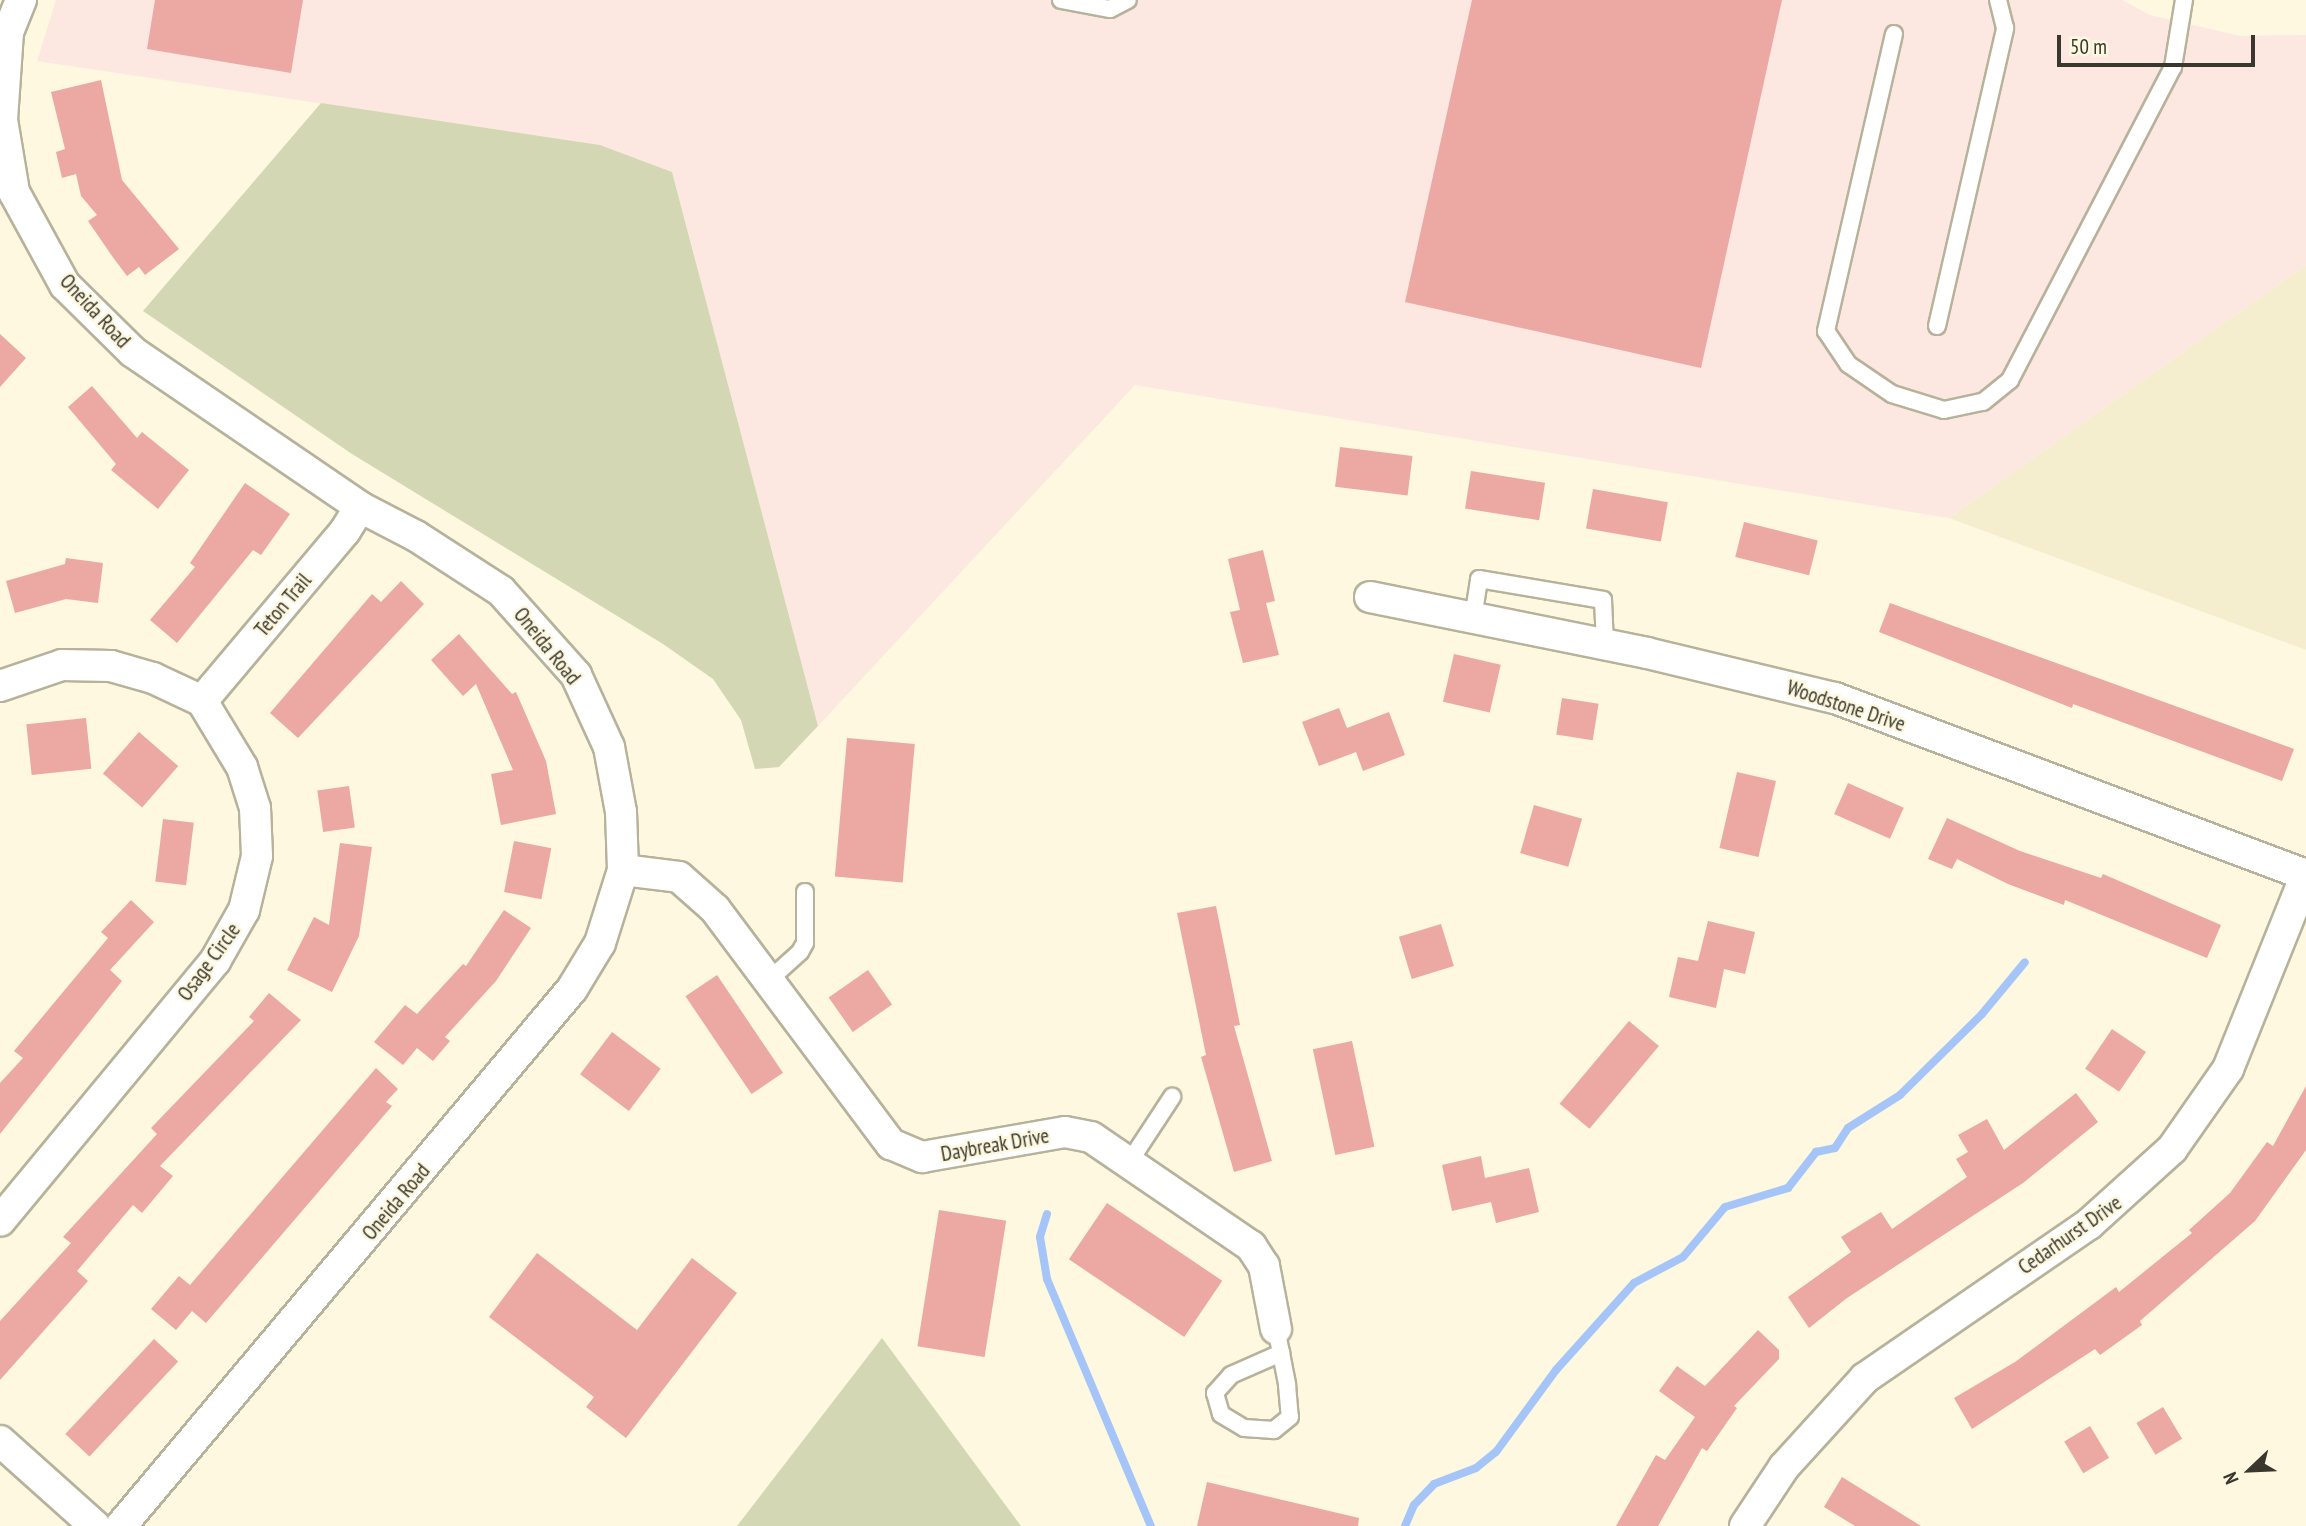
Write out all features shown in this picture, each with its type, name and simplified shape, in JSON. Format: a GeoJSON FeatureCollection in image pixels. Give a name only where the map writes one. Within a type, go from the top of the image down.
{"type":"FeatureCollection","features":[{"type":"Feature","properties":{"kind":"street","name":"Oneida Road"},"geometry":{"type":"LineString","coordinates":[[21,0],[8,32],[2,78],[6,182],[65,285],[133,352],[360,506],[416,536],[501,591],[576,675],[608,747],[621,812],[623,870],[600,943],[572,989],[121,1526]]}},
{"type":"Feature","properties":{"kind":"street","name":"Teton Trail"},"geometry":{"type":"LineString","coordinates":[[202,701],[345,531],[360,506]]}},
{"type":"Feature","properties":{"kind":"street","name":"Woodstone Drive"},"geometry":{"type":"LineString","coordinates":[[1370,597],[1605,644],[1835,698],[2306,875]]}},
{"type":"Feature","properties":{"kind":"street"},"geometry":{"type":"LineString","coordinates":[[0,686],[62,666],[111,666],[153,678],[202,701]]}},
{"type":"Feature","properties":{"kind":"street","name":"Osage Circle"},"geometry":{"type":"LineString","coordinates":[[0,1221],[215,961],[244,910],[257,856],[255,808],[236,755],[202,701]]}},
{"type":"Feature","properties":{"kind":"street","name":"Daybreak Drive"},"geometry":{"type":"LineString","coordinates":[[623,870],[679,877],[715,909],[884,1137],[905,1153],[932,1157],[1065,1132],[1091,1137],[1130,1161],[1258,1253],[1279,1341]]}},
{"type":"Feature","properties":{"kind":"street","name":"Cedarhurst Drive"},"geometry":{"type":"LineString","coordinates":[[1745,1526],[1784,1467],[1865,1378],[2089,1224],[2172,1149],[2228,1069],[2306,875]]}},
{"type":"Feature","properties":{"kind":"street"},"geometry":{"type":"LineString","coordinates":[[0,1441],[95,1526]]}},
{"type":"Feature","properties":{"kind":"lane"},"geometry":{"type":"LineString","coordinates":[[1061,0],[1110,9],[1128,0]]}},
{"type":"Feature","properties":{"kind":"lane"},"geometry":{"type":"LineString","coordinates":[[1937,326],[2004,28],[1998,0]]}},
{"type":"Feature","properties":{"kind":"lane"},"geometry":{"type":"LineString","coordinates":[[1894,34],[1826,331],[1848,364],[1892,394],[1944,410],[1983,402],[2010,380],[2173,67],[2184,0]]}},
{"type":"Feature","properties":{"kind":"lane"},"geometry":{"type":"LineString","coordinates":[[1473,618],[1479,579],[1604,600],[1605,644]]}},
{"type":"Feature","properties":{"kind":"lane"},"geometry":{"type":"LineString","coordinates":[[769,981],[805,943],[805,892]]}},
{"type":"Feature","properties":{"kind":"lane"},"geometry":{"type":"LineString","coordinates":[[1130,1161],[1172,1097]]}},
{"type":"Feature","properties":{"kind":"lane"},"geometry":{"type":"LineString","coordinates":[[1279,1341],[1290,1417],[1274,1430],[1244,1428],[1221,1414],[1216,1393],[1231,1375],[1279,1341]]}},
{"type":"Feature","properties":{"kind":"shaded area"},"geometry":{"type":"Polygon","coordinates":[[[56,0],[2122,0],[2150,15],[2240,36],[2306,35],[2306,265],[1949,518],[1135,385],[818,726],[672,172],[600,145],[37,61],[56,0]]]}},
{"type":"Feature","properties":{"kind":"shaded area"},"geometry":{"type":"Polygon","coordinates":[[[2306,265],[2306,650],[1949,518],[2306,265]]]}},
{"type":"Feature","properties":{"kind":"green space"},"geometry":{"type":"Polygon","coordinates":[[[321,103],[600,145],[672,172],[818,726],[779,767],[755,769],[741,720],[713,679],[663,644],[352,454],[143,311],[321,103]]]}},
{"type":"Feature","properties":{"kind":"green space"},"geometry":{"type":"Polygon","coordinates":[[[882,1338],[1021,1526],[737,1526],[882,1338]]]}},
{"type":"Feature","properties":{"kind":"building"},"geometry":{"type":"Polygon","coordinates":[[[155,0],[303,0],[291,73],[147,49],[155,0]]]}},
{"type":"Feature","properties":{"kind":"building"},"geometry":{"type":"Polygon","coordinates":[[[1472,0],[1782,0],[1701,368],[1405,302],[1472,0]]]}},
{"type":"Feature","properties":{"kind":"building"},"geometry":{"type":"Polygon","coordinates":[[[101,80],[122,180],[179,249],[145,275],[139,267],[127,276],[112,256],[88,221],[97,215],[81,196],[76,174],[62,178],[56,152],[65,149],[51,92],[101,80]]]}},
{"type":"Feature","properties":{"kind":"building"},"geometry":{"type":"Polygon","coordinates":[[[0,334],[26,358],[0,387],[0,334]]]}},
{"type":"Feature","properties":{"kind":"building"},"geometry":{"type":"Polygon","coordinates":[[[92,386],[137,438],[142,432],[189,470],[158,509],[111,470],[116,464],[68,407],[92,386]]]}},
{"type":"Feature","properties":{"kind":"building"},"geometry":{"type":"Polygon","coordinates":[[[1340,447],[1412,456],[1408,496],[1335,487],[1340,447]]]}},
{"type":"Feature","properties":{"kind":"building"},"geometry":{"type":"Polygon","coordinates":[[[1471,471],[1545,483],[1539,520],[1465,509],[1471,471]]]}},
{"type":"Feature","properties":{"kind":"building"},"geometry":{"type":"Polygon","coordinates":[[[245,483],[290,514],[261,555],[253,550],[177,643],[150,620],[195,567],[190,563],[245,483]]]}},
{"type":"Feature","properties":{"kind":"building"},"geometry":{"type":"Polygon","coordinates":[[[1593,489],[1668,502],[1661,542],[1586,528],[1593,489]]]}},
{"type":"Feature","properties":{"kind":"building"},"geometry":{"type":"Polygon","coordinates":[[[1744,522],[1818,540],[1809,575],[1735,557],[1744,522]]]}},
{"type":"Feature","properties":{"kind":"building"},"geometry":{"type":"Polygon","coordinates":[[[1263,550],[1275,601],[1266,603],[1279,655],[1243,663],[1230,612],[1240,610],[1228,559],[1263,550]]]}},
{"type":"Feature","properties":{"kind":"building"},"geometry":{"type":"Polygon","coordinates":[[[66,558],[103,563],[98,603],[66,599],[15,613],[6,581],[65,564],[66,558]]]}},
{"type":"Feature","properties":{"kind":"building"},"geometry":{"type":"Polygon","coordinates":[[[401,581],[424,604],[298,738],[270,713],[372,594],[381,602],[401,581]]]}},
{"type":"Feature","properties":{"kind":"building"},"geometry":{"type":"Polygon","coordinates":[[[1890,603],[2294,749],[2282,781],[2073,704],[2072,708],[1879,632],[1890,603]]]}},
{"type":"Feature","properties":{"kind":"building"},"geometry":{"type":"Polygon","coordinates":[[[459,634],[512,694],[516,692],[546,761],[556,814],[501,825],[491,774],[513,770],[476,684],[463,696],[431,660],[459,634]]]}},
{"type":"Feature","properties":{"kind":"building"},"geometry":{"type":"Polygon","coordinates":[[[1454,654],[1501,665],[1490,713],[1443,702],[1454,654]]]}},
{"type":"Feature","properties":{"kind":"building"},"geometry":{"type":"Polygon","coordinates":[[[1562,698],[1599,704],[1593,740],[1556,735],[1562,698]]]}},
{"type":"Feature","properties":{"kind":"building"},"geometry":{"type":"Polygon","coordinates":[[[1339,708],[1347,728],[1389,712],[1405,755],[1363,771],[1356,752],[1319,766],[1302,722],[1339,708]]]}},
{"type":"Feature","properties":{"kind":"building"},"geometry":{"type":"Polygon","coordinates":[[[86,718],[91,769],[32,775],[26,724],[86,718]]]}},
{"type":"Feature","properties":{"kind":"building"},"geometry":{"type":"Polygon","coordinates":[[[139,732],[178,766],[142,808],[103,774],[139,732]]]}},
{"type":"Feature","properties":{"kind":"building"},"geometry":{"type":"Polygon","coordinates":[[[847,738],[915,744],[903,882],[835,876],[847,738]]]}},
{"type":"Feature","properties":{"kind":"building"},"geometry":{"type":"Polygon","coordinates":[[[1737,772],[1776,781],[1758,857],[1719,848],[1737,772]]]}},
{"type":"Feature","properties":{"kind":"building"},"geometry":{"type":"Polygon","coordinates":[[[1848,783],[1904,808],[1890,839],[1834,814],[1848,783]]]}},
{"type":"Feature","properties":{"kind":"building"},"geometry":{"type":"Polygon","coordinates":[[[349,786],[355,828],[323,832],[317,790],[349,786]]]}},
{"type":"Feature","properties":{"kind":"building"},"geometry":{"type":"Polygon","coordinates":[[[1534,805],[1582,819],[1568,867],[1520,853],[1534,805]]]}},
{"type":"Feature","properties":{"kind":"building"},"geometry":{"type":"Polygon","coordinates":[[[1947,818],[2020,851],[2101,878],[2103,874],[2221,925],[2207,958],[2065,900],[2064,905],[2008,884],[1957,859],[1952,869],[1928,859],[1947,818]]]}},
{"type":"Feature","properties":{"kind":"building"},"geometry":{"type":"Polygon","coordinates":[[[163,819],[194,823],[186,885],[155,882],[163,819]]]}},
{"type":"Feature","properties":{"kind":"building"},"geometry":{"type":"Polygon","coordinates":[[[514,841],[551,848],[541,899],[504,892],[514,841]]]}},
{"type":"Feature","properties":{"kind":"building"},"geometry":{"type":"Polygon","coordinates":[[[340,843],[372,847],[359,936],[332,992],[287,970],[314,917],[329,925],[340,843]]]}},
{"type":"Feature","properties":{"kind":"building"},"geometry":{"type":"Polygon","coordinates":[[[131,900],[154,922],[110,970],[122,981],[0,1134],[0,1083],[23,1058],[14,1051],[108,938],[101,932],[131,900]]]}},
{"type":"Feature","properties":{"kind":"building"},"geometry":{"type":"Polygon","coordinates":[[[1216,906],[1240,1025],[1234,1026],[1272,1161],[1234,1172],[1201,1057],[1206,1055],[1177,913],[1216,906]]]}},
{"type":"Feature","properties":{"kind":"building"},"geometry":{"type":"Polygon","coordinates":[[[504,910],[531,928],[496,981],[445,1037],[450,1041],[433,1061],[417,1048],[403,1065],[374,1042],[405,1005],[417,1014],[463,964],[466,966],[504,910]]]}},
{"type":"Feature","properties":{"kind":"building"},"geometry":{"type":"Polygon","coordinates":[[[1708,921],[1755,932],[1745,974],[1724,969],[1716,1008],[1669,997],[1678,957],[1698,961],[1708,921]]]}},
{"type":"Feature","properties":{"kind":"building"},"geometry":{"type":"Polygon","coordinates":[[[1441,924],[1454,966],[1412,979],[1399,937],[1441,924]]]}},
{"type":"Feature","properties":{"kind":"building"},"geometry":{"type":"Polygon","coordinates":[[[868,970],[892,1004],[853,1032],[829,998],[868,970]]]}},
{"type":"Feature","properties":{"kind":"building"},"geometry":{"type":"Polygon","coordinates":[[[717,975],[783,1073],[751,1094],[685,996],[717,975]]]}},
{"type":"Feature","properties":{"kind":"building"},"geometry":{"type":"Polygon","coordinates":[[[269,993],[301,1020],[160,1166],[173,1176],[142,1213],[133,1205],[77,1271],[88,1281],[0,1380],[0,1321],[71,1243],[63,1237],[157,1134],[151,1128],[254,1021],[249,1017],[269,993]]]}},
{"type":"Feature","properties":{"kind":"building"},"geometry":{"type":"Polygon","coordinates":[[[1629,1021],[1659,1046],[1589,1129],[1560,1104],[1629,1021]]]}},
{"type":"Feature","properties":{"kind":"building"},"geometry":{"type":"Polygon","coordinates":[[[2112,1029],[2146,1052],[2119,1092],[2085,1069],[2112,1029]]]}},
{"type":"Feature","properties":{"kind":"building"},"geometry":{"type":"Polygon","coordinates":[[[612,1032],[661,1069],[629,1111],[580,1074],[612,1032]]]}},
{"type":"Feature","properties":{"kind":"building"},"geometry":{"type":"Polygon","coordinates":[[[1352,1041],[1374,1147],[1335,1155],[1313,1049],[1352,1041]]]}},
{"type":"Feature","properties":{"kind":"building"},"geometry":{"type":"Polygon","coordinates":[[[376,1068],[398,1089],[386,1102],[392,1106],[206,1323],[192,1311],[176,1330],[151,1309],[179,1276],[190,1285],[376,1068]]]}},
{"type":"Feature","properties":{"kind":"building"},"geometry":{"type":"Polygon","coordinates":[[[2306,1086],[2306,1150],[2255,1221],[2140,1321],[2142,1325],[2100,1355],[2095,1349],[1972,1429],[1954,1398],[2015,1362],[2116,1287],[2119,1292],[2192,1233],[2189,1230],[2230,1193],[2267,1142],[2273,1146],[2306,1086]]]}},
{"type":"Feature","properties":{"kind":"building"},"geometry":{"type":"Polygon","coordinates":[[[2076,1093],[2098,1122],[2023,1183],[1847,1298],[1809,1328],[1788,1297],[1851,1252],[1841,1237],[1881,1212],[1892,1229],[1967,1177],[1956,1159],[1968,1152],[1958,1135],[1987,1119],[2004,1150],[2076,1093]]]}},
{"type":"Feature","properties":{"kind":"building"},"geometry":{"type":"Polygon","coordinates":[[[1481,1156],[1485,1178],[1529,1168],[1539,1212],[1496,1223],[1491,1202],[1452,1211],[1442,1165],[1481,1156]]]}},
{"type":"Feature","properties":{"kind":"building"},"geometry":{"type":"Polygon","coordinates":[[[1107,1203],[1222,1281],[1184,1337],[1069,1259],[1107,1203]]]}},
{"type":"Feature","properties":{"kind":"building"},"geometry":{"type":"Polygon","coordinates":[[[939,1210],[1006,1221],[985,1357],[917,1346],[939,1210]]]}},
{"type":"Feature","properties":{"kind":"building"},"geometry":{"type":"Polygon","coordinates":[[[537,1253],[637,1330],[692,1258],[737,1293],[626,1438],[586,1407],[594,1397],[489,1317],[537,1253]]]}},
{"type":"Feature","properties":{"kind":"building"},"geometry":{"type":"Polygon","coordinates":[[[1758,1330],[1779,1350],[1779,1359],[1734,1406],[1737,1408],[1707,1451],[1702,1448],[1658,1526],[1616,1526],[1656,1455],[1665,1460],[1695,1417],[1659,1391],[1677,1366],[1705,1386],[1758,1330]]]}},
{"type":"Feature","properties":{"kind":"building"},"geometry":{"type":"Polygon","coordinates":[[[154,1339],[178,1362],[89,1457],[65,1434],[154,1339]]]}},
{"type":"Feature","properties":{"kind":"building"},"geometry":{"type":"Polygon","coordinates":[[[2163,1407],[2182,1439],[2155,1455],[2136,1423],[2163,1407]]]}},
{"type":"Feature","properties":{"kind":"building"},"geometry":{"type":"Polygon","coordinates":[[[2090,1426],[2109,1458],[2083,1473],[2064,1441],[2090,1426]]]}},
{"type":"Feature","properties":{"kind":"building"},"geometry":{"type":"Polygon","coordinates":[[[1842,1477],[1921,1526],[1855,1526],[1824,1507],[1842,1477]]]}},
{"type":"Feature","properties":{"kind":"building"},"geometry":{"type":"Polygon","coordinates":[[[1207,1482],[1359,1518],[1358,1526],[1197,1526],[1207,1482]]]}},
{"type":"Feature","properties":{"kind":"waterway"},"geometry":{"type":"LineString","coordinates":[[1405,1526],[1414,1505],[1434,1484],[1476,1468],[1496,1452],[1556,1370],[1634,1283],[1683,1257],[1725,1207],[1788,1188],[1816,1152],[1835,1148],[1848,1128],[1900,1095],[1982,1014],[2025,962]]}},
{"type":"Feature","properties":{"kind":"waterway"},"geometry":{"type":"LineString","coordinates":[[1047,1214],[1040,1237],[1047,1279],[1151,1526]]}}]}
